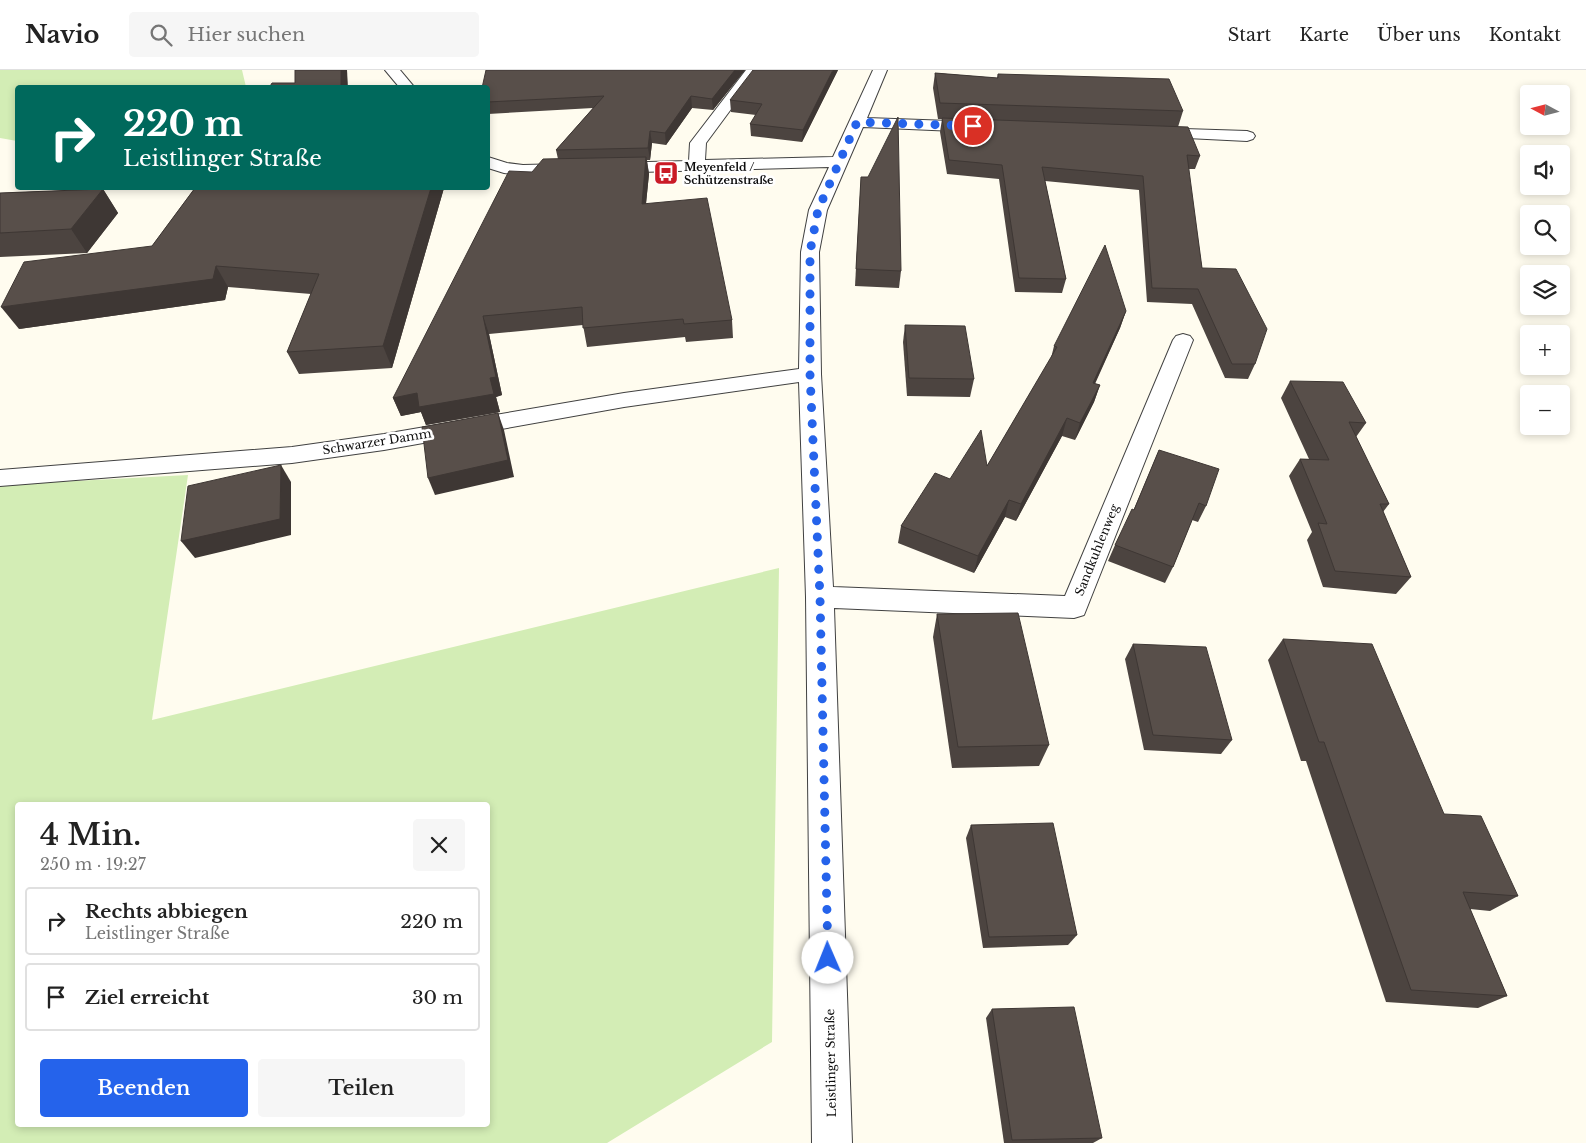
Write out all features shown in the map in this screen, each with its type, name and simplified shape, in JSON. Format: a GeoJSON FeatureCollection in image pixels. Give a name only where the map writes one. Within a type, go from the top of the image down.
{"type":"FeatureCollection","features":[{"type":"Feature","properties":{"kind":"street"},"geometry":{"type":"LineString","coordinates":[[392,70],[405,85]]}},
{"type":"Feature","properties":{"kind":"street"},"geometry":{"type":"LineString","coordinates":[[697,166],[698,143],[753,70]]}},
{"type":"Feature","properties":{"kind":"street","name":"Leistlinger Straße"},"geometry":{"type":"LineString","coordinates":[[832,1143],[820,597],[810,374],[810,252],[818,210],[880,70]]}},
{"type":"Feature","properties":{"kind":"street"},"geometry":{"type":"LineString","coordinates":[[857,122],[992,127]]}},
{"type":"Feature","properties":{"kind":"street"},"geometry":{"type":"LineString","coordinates":[[1140,132],[1247,136]]}},
{"type":"Feature","properties":{"kind":"street"},"geometry":{"type":"LineString","coordinates":[[490,163],[504,168],[523,170],[838,162]]}},
{"type":"Feature","properties":{"kind":"street","name":"Sandkuhlenweg"},"geometry":{"type":"LineString","coordinates":[[820,597],[1074,608],[1183,340]]}},
{"type":"Feature","properties":{"kind":"street","name":"Schwarzer Damm"},"geometry":{"type":"LineString","coordinates":[[0,478],[292,455],[384,442],[624,400],[810,374]]}},
{"type":"Feature","properties":{"kind":"green space"},"geometry":{"type":"Polygon","coordinates":[[[0,70],[242,70],[246,85],[15,85],[15,141],[0,138],[0,70]]]}},
{"type":"Feature","properties":{"kind":"green space"},"geometry":{"type":"Polygon","coordinates":[[[188,475],[152,720],[779,568],[772,1042],[607,1143],[0,1143],[0,485],[188,475]]]}},
{"type":"Feature","properties":{"kind":"building"},"geometry":{"type":"Polygon","coordinates":[[[295,70],[341,70],[341,85],[271,85],[272,83],[295,83],[295,70]]]}},
{"type":"Feature","properties":{"kind":"building"},"geometry":{"type":"Polygon","coordinates":[[[486,70],[735,70],[712,99],[691,96],[665,133],[650,131],[648,148],[556,150],[604,96],[490,102],[490,85],[483,85],[486,70]]]}},
{"type":"Feature","properties":{"kind":"building"},"geometry":{"type":"Polygon","coordinates":[[[753,70],[833,70],[803,130],[750,124],[762,104],[730,100],[753,70]]]}},
{"type":"Feature","properties":{"kind":"building"},"geometry":{"type":"Polygon","coordinates":[[[935,73],[998,78],[998,74],[1169,79],[1183,111],[940,103],[935,73]]]}},
{"type":"Feature","properties":{"kind":"building"},"geometry":{"type":"Polygon","coordinates":[[[898,117],[901,271],[856,269],[861,177],[868,177],[898,117]]]}},
{"type":"Feature","properties":{"kind":"building"},"geometry":{"type":"Polygon","coordinates":[[[942,118],[1188,127],[1200,156],[1187,155],[1202,268],[1236,269],[1267,329],[1255,364],[1232,364],[1198,289],[1152,288],[1143,176],[1042,167],[1066,279],[1019,278],[1002,165],[949,160],[942,118]]]}},
{"type":"Feature","properties":{"kind":"building"},"geometry":{"type":"Polygon","coordinates":[[[646,157],[642,204],[707,198],[732,320],[684,324],[683,319],[583,328],[582,307],[483,316],[496,377],[490,378],[494,394],[419,407],[417,393],[393,398],[509,171],[532,172],[543,159],[646,157]]]}},
{"type":"Feature","properties":{"kind":"building"},"geometry":{"type":"Polygon","coordinates":[[[102,190],[71,229],[0,233],[0,193],[102,190]]]}},
{"type":"Feature","properties":{"kind":"building"},"geometry":{"type":"Polygon","coordinates":[[[194,190],[430,190],[383,346],[287,352],[319,274],[216,266],[213,279],[1,307],[24,262],[152,246],[194,190]]]}},
{"type":"Feature","properties":{"kind":"building"},"geometry":{"type":"Polygon","coordinates":[[[1105,245],[1126,311],[1093,383],[1100,385],[1080,423],[1067,418],[1021,504],[1009,500],[978,556],[901,526],[935,473],[950,479],[981,430],[987,466],[1057,347],[1054,346],[1105,245]]]}},
{"type":"Feature","properties":{"kind":"building"},"geometry":{"type":"Polygon","coordinates":[[[905,325],[965,326],[974,379],[909,378],[905,325]]]}},
{"type":"Feature","properties":{"kind":"building"},"geometry":{"type":"Polygon","coordinates":[[[1290,381],[1343,382],[1366,423],[1349,422],[1389,504],[1380,504],[1411,577],[1335,571],[1318,523],[1327,524],[1300,459],[1329,460],[1290,381]]]}},
{"type":"Feature","properties":{"kind":"building"},"geometry":{"type":"Polygon","coordinates":[[[498,413],[508,460],[428,478],[422,427],[498,413]]]}},
{"type":"Feature","properties":{"kind":"building"},"geometry":{"type":"Polygon","coordinates":[[[1159,450],[1219,469],[1206,506],[1199,503],[1173,567],[1115,545],[1132,509],[1134,510],[1159,450]]]}},
{"type":"Feature","properties":{"kind":"building"},"geometry":{"type":"Polygon","coordinates":[[[281,465],[280,519],[181,541],[188,486],[281,465]]]}},
{"type":"Feature","properties":{"kind":"building"},"geometry":{"type":"Polygon","coordinates":[[[1018,613],[1049,745],[958,747],[937,614],[1018,613]]]}},
{"type":"Feature","properties":{"kind":"building"},"geometry":{"type":"Polygon","coordinates":[[[1283,639],[1372,644],[1444,814],[1481,816],[1518,896],[1463,892],[1507,996],[1411,990],[1324,742],[1319,742],[1283,639]]]}},
{"type":"Feature","properties":{"kind":"building"},"geometry":{"type":"Polygon","coordinates":[[[1133,644],[1206,647],[1232,740],[1153,735],[1133,644]]]}},
{"type":"Feature","properties":{"kind":"building"},"geometry":{"type":"Polygon","coordinates":[[[1053,823],[1077,935],[989,937],[971,825],[1053,823]]]}},
{"type":"Feature","properties":{"kind":"building"},"geometry":{"type":"Polygon","coordinates":[[[1074,1007],[1102,1138],[1012,1140],[992,1009],[1074,1007]]]}},
{"type":"Feature","properties":{"kind":"place","name":"Meyenfeld / Schützenstraße"},"geometry":{"type":"Point","coordinates":[666,173]}},
{"type":"Feature","properties":{"kind":"route"},"geometry":{"type":"LineString","coordinates":[[828,958],[820,597],[810,374],[810,252],[818,210],[857,122],[973,126]]}}]}
